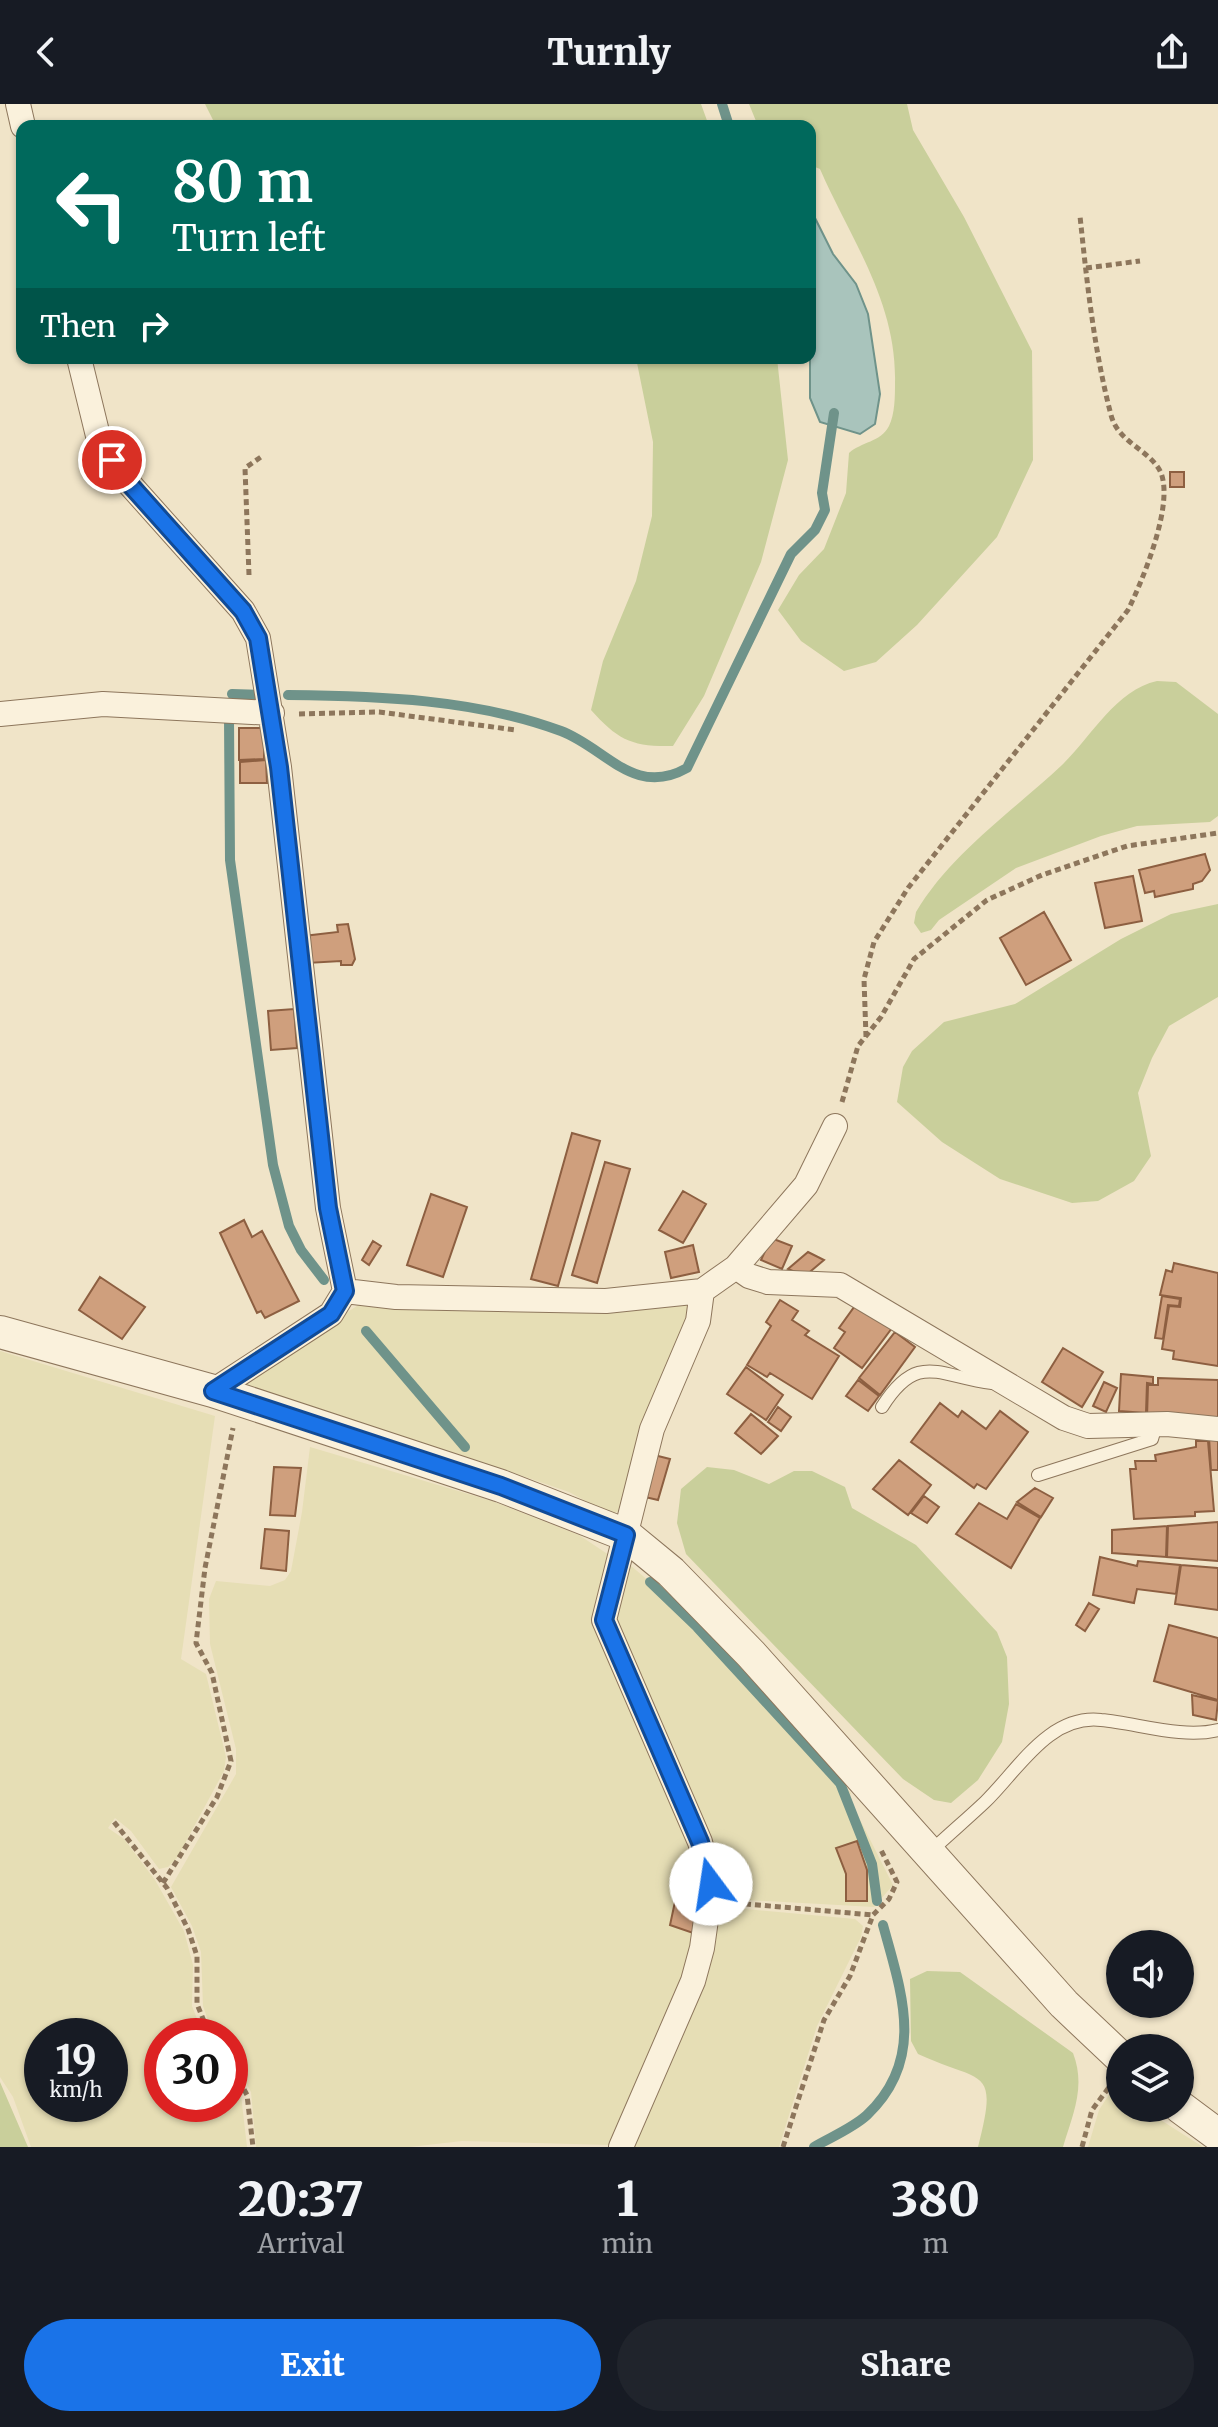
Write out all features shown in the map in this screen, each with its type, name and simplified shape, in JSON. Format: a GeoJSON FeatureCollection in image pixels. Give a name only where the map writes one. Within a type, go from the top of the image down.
{"type":"FeatureCollection","features":[{"type":"Feature","properties":{"kind":"street"},"geometry":{"type":"LineString","coordinates":[[80,364],[99,440],[125,479],[247,618],[258,638],[272,713],[328,1208],[345,1291],[331,1314],[226,1395]]}},
{"type":"Feature","properties":{"kind":"street"},"geometry":{"type":"LineString","coordinates":[[0,714],[103,704],[272,713]]}},
{"type":"Feature","properties":{"kind":"street"},"geometry":{"type":"LineString","coordinates":[[345,1291],[396,1297],[606,1301],[702,1291],[736,1267],[806,1185],[835,1126]]}},
{"type":"Feature","properties":{"kind":"street"},"geometry":{"type":"LineString","coordinates":[[736,1267],[749,1276],[768,1282],[840,1285],[1015,1386],[1064,1418],[1088,1426],[1156,1425],[1218,1429]]}},
{"type":"Feature","properties":{"kind":"street"},"geometry":{"type":"LineString","coordinates":[[621,2147],[693,1981],[711,1901],[707,1860],[604,1620],[652,1429],[698,1321],[702,1291]]}},
{"type":"Feature","properties":{"kind":"street"},"geometry":{"type":"LineString","coordinates":[[0,1332],[226,1395],[501,1486],[626,1535],[671,1572],[751,1654],[1064,2004],[1106,2059]]}},
{"type":"Feature","properties":{"kind":"street"},"geometry":{"type":"LineString","coordinates":[[1194,2117],[1218,2135]]}},
{"type":"Feature","properties":{"kind":"lane"},"geometry":{"type":"LineString","coordinates":[[882,1407],[896,1384],[917,1371],[936,1370],[1015,1386]]}},
{"type":"Feature","properties":{"kind":"lane"},"geometry":{"type":"LineString","coordinates":[[1038,1475],[1152,1439],[1156,1425]]}},
{"type":"Feature","properties":{"kind":"lane"},"geometry":{"type":"LineString","coordinates":[[928,1853],[986,1801],[1037,1745],[1079,1720],[1168,1729],[1218,1730]]}},
{"type":"Feature","properties":{"kind":"path"},"geometry":{"type":"LineString","coordinates":[[866,1037],[864,979],[874,942],[908,888],[1128,610],[1154,543],[1163,497],[1161,476],[1159,468],[1121,436],[1112,420],[1090,315],[1080,216]]}},
{"type":"Feature","properties":{"kind":"path"},"geometry":{"type":"LineString","coordinates":[[1085,268],[1140,261]]}},
{"type":"Feature","properties":{"kind":"path"},"geometry":{"type":"LineString","coordinates":[[247,618],[250,603],[243,486],[245,468],[261,457]]}},
{"type":"Feature","properties":{"kind":"path"},"geometry":{"type":"LineString","coordinates":[[272,713],[279,717],[379,712],[516,730]]}},
{"type":"Feature","properties":{"kind":"path"},"geometry":{"type":"LineString","coordinates":[[835,1126],[858,1046],[881,1017],[914,959],[987,900],[1042,875],[1127,846],[1218,833]]}},
{"type":"Feature","properties":{"kind":"path"},"geometry":{"type":"LineString","coordinates":[[163,1883],[217,1797],[231,1761],[212,1673],[196,1643],[226,1395]]}},
{"type":"Feature","properties":{"kind":"path"},"geometry":{"type":"LineString","coordinates":[[114,1822],[163,1883],[188,1929],[197,1956],[197,2004],[203,2018]]}},
{"type":"Feature","properties":{"kind":"path"},"geometry":{"type":"LineString","coordinates":[[783,2147],[824,2020],[850,1976],[873,1915],[889,1899],[897,1882],[877,1843]]}},
{"type":"Feature","properties":{"kind":"path"},"geometry":{"type":"LineString","coordinates":[[711,1901],[873,1915]]}},
{"type":"Feature","properties":{"kind":"path"},"geometry":{"type":"LineString","coordinates":[[1082,2147],[1092,2110],[1106,2086]]}},
{"type":"Feature","properties":{"kind":"path"},"geometry":{"type":"LineString","coordinates":[[248,2104],[253,2147]]}},
{"type":"Feature","properties":{"kind":"shaded area"},"geometry":{"type":"Polygon","coordinates":[[[363,1302],[693,1302],[620,1510],[611,1515],[569,1492],[246,1388],[248,1377],[363,1302]]]}},
{"type":"Feature","properties":{"kind":"shaded area"},"geometry":{"type":"Polygon","coordinates":[[[0,1351],[215,1416],[181,1659],[206,1674],[226,1757],[224,1771],[177,1858],[168,1867],[159,1869],[131,1831],[115,1818],[108,1828],[124,1839],[155,1880],[184,1931],[193,1965],[192,2006],[197,2018],[144,2018],[144,2122],[244,2122],[247,2147],[31,2147],[13,2097],[0,2077],[0,1351]]]}},
{"type":"Feature","properties":{"kind":"shaded area"},"geometry":{"type":"Polygon","coordinates":[[[310,1447],[492,1501],[579,1535],[612,1557],[596,1614],[704,1879],[691,1965],[620,2134],[609,2145],[462,2141],[410,2147],[256,2147],[248,2087],[248,2018],[207,2018],[203,2006],[201,1952],[192,1926],[171,1887],[236,1774],[236,1749],[210,1644],[209,1599],[216,1581],[270,1586],[285,1580],[291,1571],[310,1447]]]}},
{"type":"Feature","properties":{"kind":"shaded area"},"geometry":{"type":"Polygon","coordinates":[[[630,1565],[696,1621],[851,1793],[849,1798],[893,1885],[874,1907],[728,1898],[719,1890],[613,1626],[630,1565]]]}},
{"type":"Feature","properties":{"kind":"shaded area"},"geometry":{"type":"Polygon","coordinates":[[[724,1907],[855,1919],[863,1926],[861,1937],[817,2026],[779,2147],[628,2147],[716,1914],[724,1907]]]}},
{"type":"Feature","properties":{"kind":"shaded area"},"geometry":{"type":"Polygon","coordinates":[[[1106,2099],[1106,2122],[1164,2122],[1203,2147],[1088,2147],[1099,2110],[1106,2099]]]}},
{"type":"Feature","properties":{"kind":"green space"},"geometry":{"type":"Polygon","coordinates":[[[205,104],[701,104],[707,120],[213,120],[205,104]]]}},
{"type":"Feature","properties":{"kind":"green space"},"geometry":{"type":"Polygon","coordinates":[[[749,104],[907,104],[913,130],[964,217],[1032,351],[1033,460],[997,537],[917,625],[876,662],[844,671],[801,641],[778,610],[799,575],[824,549],[846,493],[849,453],[876,439],[889,426],[895,399],[894,353],[870,272],[820,169],[816,167],[816,120],[756,120],[749,104]]]}},
{"type":"Feature","properties":{"kind":"green space"},"geometry":{"type":"Polygon","coordinates":[[[637,364],[778,364],[788,460],[761,562],[704,696],[673,746],[627,740],[591,710],[603,661],[636,581],[652,516],[653,442],[637,364]]]}},
{"type":"Feature","properties":{"kind":"green space"},"geometry":{"type":"Polygon","coordinates":[[[1157,681],[1176,682],[1218,714],[1218,816],[1210,822],[1137,826],[1016,868],[939,920],[931,930],[921,933],[914,923],[916,912],[947,871],[1062,765],[1117,704],[1142,686],[1157,681]]]}},
{"type":"Feature","properties":{"kind":"green space"},"geometry":{"type":"Polygon","coordinates":[[[1218,904],[1218,997],[1169,1026],[1152,1058],[1138,1093],[1151,1156],[1134,1181],[1098,1201],[1072,1203],[1000,1179],[942,1142],[897,1102],[903,1067],[912,1051],[944,1022],[1015,1004],[1121,939],[1171,914],[1218,904]]]}},
{"type":"Feature","properties":{"kind":"green space"},"geometry":{"type":"Polygon","coordinates":[[[707,1467],[734,1470],[769,1484],[794,1471],[812,1471],[845,1487],[852,1508],[916,1545],[997,1632],[1007,1657],[1009,1704],[1002,1742],[978,1780],[951,1803],[934,1800],[903,1779],[686,1554],[677,1523],[681,1489],[707,1467]]]}},
{"type":"Feature","properties":{"kind":"green space"},"geometry":{"type":"Polygon","coordinates":[[[927,1971],[960,1972],[1073,2053],[1078,2089],[1063,2147],[978,2147],[987,2102],[980,2081],[918,2054],[911,2041],[910,1979],[927,1971]]]}},
{"type":"Feature","properties":{"kind":"green space"},"geometry":{"type":"Polygon","coordinates":[[[0,2082],[28,2147],[0,2147],[0,2082]]]}},
{"type":"Feature","properties":{"kind":"water"},"geometry":{"type":"Polygon","coordinates":[[[816,220],[833,254],[856,284],[868,314],[880,394],[875,424],[860,434],[820,422],[810,398],[810,364],[816,364],[816,220]]]}},
{"type":"Feature","properties":{"kind":"building"},"geometry":{"type":"Polygon","coordinates":[[[1170,472],[1184,472],[1184,487],[1170,487],[1170,472]]]}},
{"type":"Feature","properties":{"kind":"building"},"geometry":{"type":"Polygon","coordinates":[[[239,728],[264,728],[264,759],[239,760],[239,728]]]}},
{"type":"Feature","properties":{"kind":"building"},"geometry":{"type":"Polygon","coordinates":[[[266,760],[267,783],[240,783],[240,762],[266,760]]]}},
{"type":"Feature","properties":{"kind":"building"},"geometry":{"type":"Polygon","coordinates":[[[1205,854],[1210,870],[1202,881],[1193,884],[1193,889],[1155,897],[1154,891],[1145,893],[1139,870],[1205,854]]]}},
{"type":"Feature","properties":{"kind":"building"},"geometry":{"type":"Polygon","coordinates":[[[1133,876],[1142,921],[1105,928],[1095,883],[1133,876]]]}},
{"type":"Feature","properties":{"kind":"building"},"geometry":{"type":"Polygon","coordinates":[[[1044,912],[1071,960],[1026,985],[1000,938],[1044,912]]]}},
{"type":"Feature","properties":{"kind":"building"},"geometry":{"type":"Polygon","coordinates":[[[348,924],[355,959],[352,965],[341,965],[341,961],[307,963],[304,936],[338,932],[337,925],[348,924]]]}},
{"type":"Feature","properties":{"kind":"building"},"geometry":{"type":"Polygon","coordinates":[[[294,1009],[297,1048],[271,1050],[268,1011],[294,1009]]]}},
{"type":"Feature","properties":{"kind":"building"},"geometry":{"type":"Polygon","coordinates":[[[572,1133],[600,1141],[558,1286],[531,1279],[572,1133]]]}},
{"type":"Feature","properties":{"kind":"building"},"geometry":{"type":"Polygon","coordinates":[[[605,1162],[630,1169],[597,1283],[572,1275],[605,1162]]]}},
{"type":"Feature","properties":{"kind":"building"},"geometry":{"type":"Polygon","coordinates":[[[683,1191],[706,1204],[683,1243],[659,1230],[683,1191]]]}},
{"type":"Feature","properties":{"kind":"building"},"geometry":{"type":"Polygon","coordinates":[[[431,1194],[467,1207],[443,1277],[407,1265],[431,1194]]]}},
{"type":"Feature","properties":{"kind":"building"},"geometry":{"type":"Polygon","coordinates":[[[244,1220],[252,1237],[262,1231],[299,1301],[265,1318],[261,1311],[257,1313],[220,1233],[244,1220]]]}},
{"type":"Feature","properties":{"kind":"building"},"geometry":{"type":"Polygon","coordinates":[[[771,1238],[792,1246],[782,1269],[761,1260],[771,1238]]]}},
{"type":"Feature","properties":{"kind":"building"},"geometry":{"type":"Polygon","coordinates":[[[373,1241],[381,1246],[369,1265],[362,1260],[373,1241]]]}},
{"type":"Feature","properties":{"kind":"building"},"geometry":{"type":"Polygon","coordinates":[[[693,1245],[699,1272],[671,1278],[665,1252],[693,1245]]]}},
{"type":"Feature","properties":{"kind":"building"},"geometry":{"type":"Polygon","coordinates":[[[808,1252],[824,1260],[805,1276],[788,1269],[808,1252]]]}},
{"type":"Feature","properties":{"kind":"building"},"geometry":{"type":"Polygon","coordinates":[[[1174,1263],[1218,1273],[1218,1366],[1173,1359],[1174,1351],[1162,1349],[1169,1306],[1180,1307],[1181,1298],[1160,1295],[1166,1270],[1172,1272],[1174,1263]]]}},
{"type":"Feature","properties":{"kind":"building"},"geometry":{"type":"Polygon","coordinates":[[[100,1277],[145,1307],[122,1339],[79,1310],[100,1277]]]}},
{"type":"Feature","properties":{"kind":"building"},"geometry":{"type":"Polygon","coordinates":[[[1162,1296],[1180,1299],[1179,1306],[1168,1305],[1163,1339],[1155,1338],[1162,1296]]]}},
{"type":"Feature","properties":{"kind":"building"},"geometry":{"type":"Polygon","coordinates":[[[780,1300],[798,1311],[792,1320],[809,1331],[805,1335],[839,1356],[812,1399],[770,1373],[767,1377],[747,1365],[771,1326],[766,1322],[780,1300]]]}},
{"type":"Feature","properties":{"kind":"building"},"geometry":{"type":"Polygon","coordinates":[[[857,1303],[892,1328],[862,1368],[834,1348],[845,1332],[839,1328],[857,1303]]]}},
{"type":"Feature","properties":{"kind":"building"},"geometry":{"type":"Polygon","coordinates":[[[895,1332],[915,1347],[880,1395],[859,1378],[895,1332]]]}},
{"type":"Feature","properties":{"kind":"building"},"geometry":{"type":"Polygon","coordinates":[[[1063,1348],[1103,1372],[1082,1407],[1042,1382],[1063,1348]]]}},
{"type":"Feature","properties":{"kind":"building"},"geometry":{"type":"Polygon","coordinates":[[[746,1367],[783,1395],[766,1420],[727,1394],[746,1367]]]}},
{"type":"Feature","properties":{"kind":"building"},"geometry":{"type":"Polygon","coordinates":[[[1121,1374],[1153,1377],[1153,1384],[1147,1383],[1146,1413],[1119,1411],[1121,1374]]]}},
{"type":"Feature","properties":{"kind":"building"},"geometry":{"type":"Polygon","coordinates":[[[1158,1378],[1218,1380],[1218,1419],[1147,1417],[1148,1385],[1158,1385],[1158,1378]]]}},
{"type":"Feature","properties":{"kind":"building"},"geometry":{"type":"Polygon","coordinates":[[[858,1380],[879,1396],[868,1411],[846,1396],[858,1380]]]}},
{"type":"Feature","properties":{"kind":"building"},"geometry":{"type":"Polygon","coordinates":[[[1104,1382],[1117,1388],[1106,1412],[1093,1406],[1104,1382]]]}},
{"type":"Feature","properties":{"kind":"building"},"geometry":{"type":"Polygon","coordinates":[[[940,1403],[958,1417],[962,1411],[986,1429],[1000,1411],[1028,1432],[986,1489],[977,1484],[974,1488],[911,1442],[940,1403]]]}},
{"type":"Feature","properties":{"kind":"building"},"geometry":{"type":"Polygon","coordinates":[[[778,1407],[791,1417],[781,1431],[768,1422],[778,1407]]]}},
{"type":"Feature","properties":{"kind":"building"},"geometry":{"type":"Polygon","coordinates":[[[751,1414],[778,1436],[761,1454],[735,1433],[751,1414]]]}},
{"type":"Feature","properties":{"kind":"building"},"geometry":{"type":"Polygon","coordinates":[[[1209,1437],[1218,1438],[1218,1470],[1211,1470],[1209,1437]]]}},
{"type":"Feature","properties":{"kind":"building"},"geometry":{"type":"Polygon","coordinates":[[[1196,1441],[1208,1441],[1214,1511],[1195,1512],[1195,1516],[1134,1519],[1130,1469],[1136,1469],[1135,1461],[1156,1461],[1155,1455],[1196,1447],[1196,1441]]]}},
{"type":"Feature","properties":{"kind":"building"},"geometry":{"type":"Polygon","coordinates":[[[654,1455],[670,1459],[658,1500],[645,1497],[654,1455]]]}},
{"type":"Feature","properties":{"kind":"building"},"geometry":{"type":"Polygon","coordinates":[[[899,1460],[931,1485],[908,1515],[873,1489],[899,1460]]]}},
{"type":"Feature","properties":{"kind":"building"},"geometry":{"type":"Polygon","coordinates":[[[274,1467],[301,1468],[295,1516],[270,1515],[274,1467]]]}},
{"type":"Feature","properties":{"kind":"building"},"geometry":{"type":"Polygon","coordinates":[[[1035,1488],[1053,1498],[1041,1517],[1017,1502],[1035,1488]]]}},
{"type":"Feature","properties":{"kind":"building"},"geometry":{"type":"Polygon","coordinates":[[[924,1496],[939,1507],[927,1523],[911,1513],[924,1496]]]}},
{"type":"Feature","properties":{"kind":"building"},"geometry":{"type":"Polygon","coordinates":[[[979,1503],[1007,1519],[1016,1504],[1040,1518],[1011,1568],[956,1534],[979,1503]]]}},
{"type":"Feature","properties":{"kind":"building"},"geometry":{"type":"Polygon","coordinates":[[[1218,1522],[1218,1561],[1167,1557],[1168,1526],[1218,1522]]]}},
{"type":"Feature","properties":{"kind":"building"},"geometry":{"type":"Polygon","coordinates":[[[1167,1526],[1166,1557],[1112,1553],[1112,1530],[1167,1526]]]}},
{"type":"Feature","properties":{"kind":"building"},"geometry":{"type":"Polygon","coordinates":[[[265,1529],[289,1531],[286,1571],[261,1568],[265,1529]]]}},
{"type":"Feature","properties":{"kind":"building"},"geometry":{"type":"Polygon","coordinates":[[[1100,1557],[1137,1566],[1138,1561],[1180,1565],[1176,1594],[1137,1589],[1134,1603],[1093,1595],[1100,1557]]]}},
{"type":"Feature","properties":{"kind":"building"},"geometry":{"type":"Polygon","coordinates":[[[1181,1565],[1218,1568],[1218,1610],[1175,1604],[1181,1565]]]}},
{"type":"Feature","properties":{"kind":"building"},"geometry":{"type":"Polygon","coordinates":[[[1089,1603],[1099,1609],[1085,1631],[1076,1625],[1089,1603]]]}},
{"type":"Feature","properties":{"kind":"building"},"geometry":{"type":"Polygon","coordinates":[[[1169,1625],[1218,1638],[1218,1700],[1154,1681],[1169,1625]]]}},
{"type":"Feature","properties":{"kind":"building"},"geometry":{"type":"Polygon","coordinates":[[[1192,1695],[1218,1701],[1216,1720],[1193,1715],[1192,1695]]]}},
{"type":"Feature","properties":{"kind":"building"},"geometry":{"type":"Polygon","coordinates":[[[857,1841],[867,1870],[867,1901],[846,1901],[846,1874],[836,1848],[857,1841]]]}},
{"type":"Feature","properties":{"kind":"building"},"geometry":{"type":"Polygon","coordinates":[[[683,1894],[701,1897],[693,1933],[670,1925],[676,1897],[683,1897],[683,1894]]]}},
{"type":"Feature","properties":{"kind":"waterway"},"geometry":{"type":"LineString","coordinates":[[722,104],[727,120]]}},
{"type":"Feature","properties":{"kind":"waterway"},"geometry":{"type":"LineString","coordinates":[[288,695],[391,698],[495,712],[561,731],[636,774],[668,776],[687,768],[791,554],[815,530],[825,510],[822,493],[834,413]]}},
{"type":"Feature","properties":{"kind":"waterway"},"geometry":{"type":"LineString","coordinates":[[232,694],[262,695]]}},
{"type":"Feature","properties":{"kind":"waterway"},"geometry":{"type":"LineString","coordinates":[[229,718],[230,860],[273,1165],[289,1226],[301,1250],[324,1280]]}},
{"type":"Feature","properties":{"kind":"waterway"},"geometry":{"type":"LineString","coordinates":[[366,1331],[465,1447]]}},
{"type":"Feature","properties":{"kind":"waterway"},"geometry":{"type":"LineString","coordinates":[[650,1582],[697,1627],[840,1783],[872,1864],[877,1901]]}},
{"type":"Feature","properties":{"kind":"waterway"},"geometry":{"type":"LineString","coordinates":[[814,2147],[867,2115],[885,2094],[897,2071],[903,2048],[902,2001],[883,1925]]}},
{"type":"Feature","properties":{"kind":"route"},"geometry":{"type":"LineString","coordinates":[[112,460],[125,479],[243,611],[258,638],[266,671],[279,767],[328,1208],[345,1291],[331,1314],[213,1391],[501,1486],[626,1535],[604,1620],[700,1842],[711,1884]]}}]}
